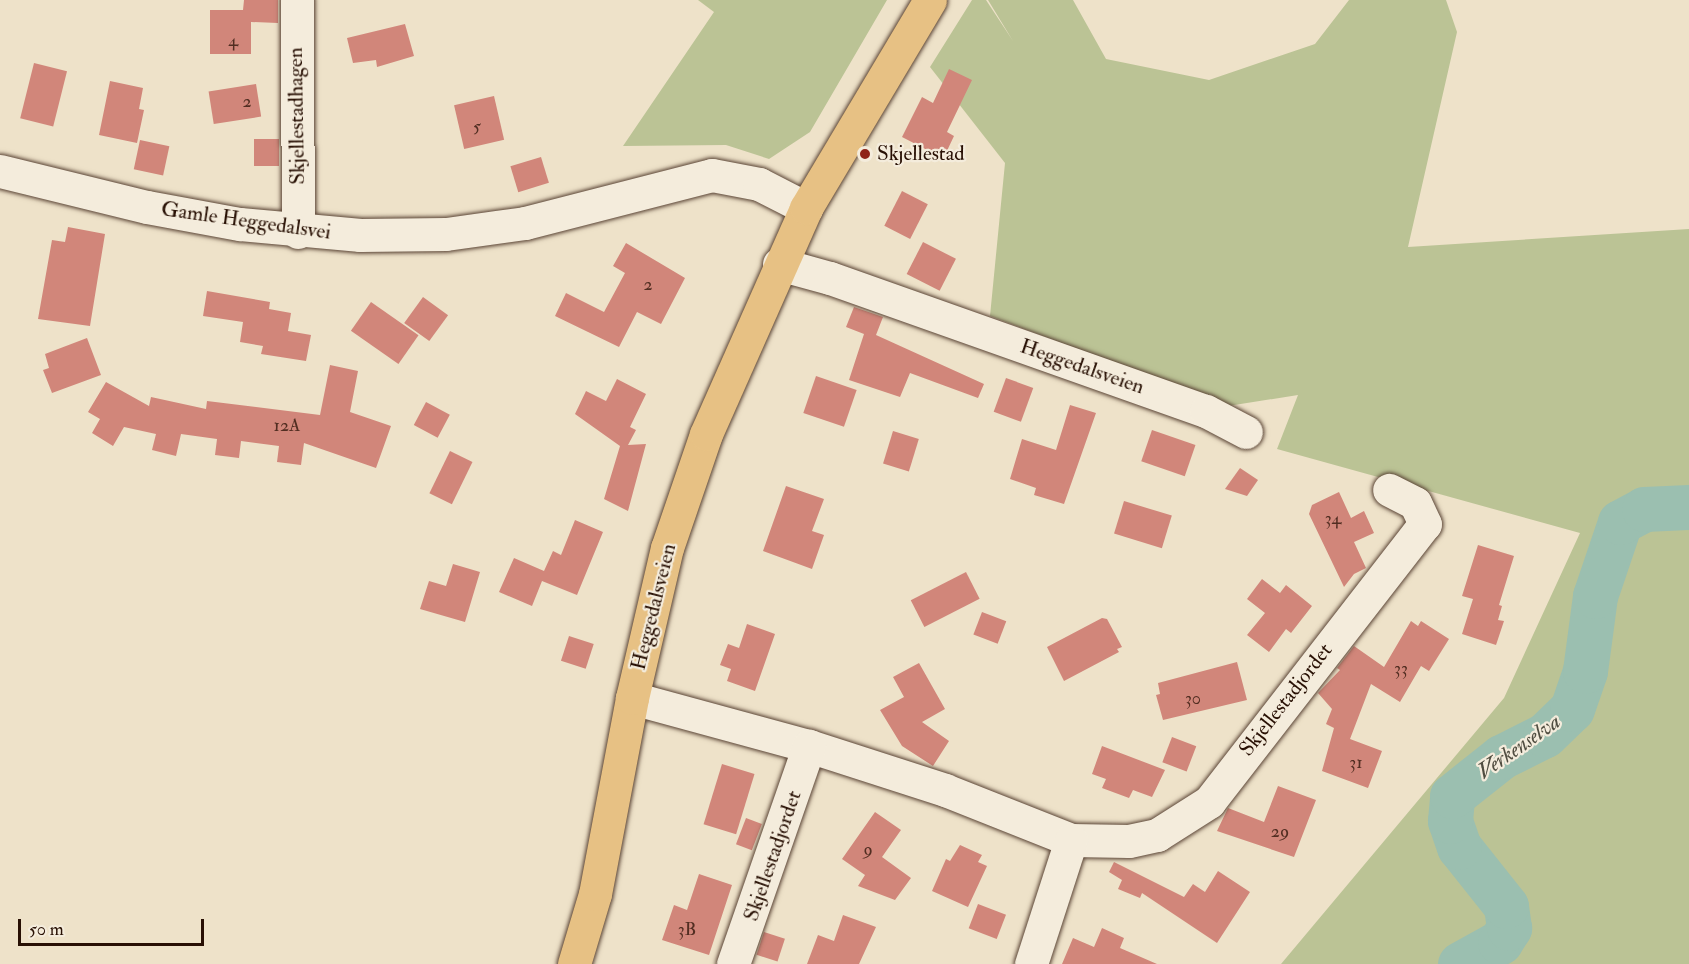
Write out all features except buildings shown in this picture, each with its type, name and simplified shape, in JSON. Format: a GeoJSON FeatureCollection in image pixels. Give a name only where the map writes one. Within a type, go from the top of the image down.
{"type":"FeatureCollection","features":[{"type":"Feature","properties":{"kind":"main road","name":"Heggedalsveien"},"geometry":{"type":"LineString","coordinates":[[574,964],[595,894],[632,698],[667,548],[706,434],[779,264],[806,208],[930,0]]}},
{"type":"Feature","properties":{"kind":"street","name":"Skjellestadhagen"},"geometry":{"type":"LineString","coordinates":[[297,0],[298,232]]}},
{"type":"Feature","properties":{"kind":"street","name":"Gamle Heggedalsvei"},"geometry":{"type":"LineString","coordinates":[[0,171],[147,207],[298,232],[446,234],[525,223],[712,175],[759,184],[806,208]]}},
{"type":"Feature","properties":{"kind":"street","name":"Heggedalsveien"},"geometry":{"type":"LineString","coordinates":[[779,264],[830,278],[1206,411],[1246,432]]}},
{"type":"Feature","properties":{"kind":"street","name":"Skjellestadjordet"},"geometry":{"type":"LineString","coordinates":[[632,698],[809,746],[945,790],[1071,840],[1129,841],[1157,835],[1209,802],[1425,524],[1415,504],[1389,490]]}},
{"type":"Feature","properties":{"kind":"street","name":"Skjellestadjordet"},"geometry":{"type":"LineString","coordinates":[[733,964],[809,746]]}},
{"type":"Feature","properties":{"kind":"street"},"geometry":{"type":"LineString","coordinates":[[1031,964],[1071,840]]}},
{"type":"Feature","properties":{"kind":"green space"},"geometry":{"type":"Polygon","coordinates":[[[698,0],[887,0],[810,132],[769,159],[726,145],[623,146],[714,12],[698,0]]]}},
{"type":"Feature","properties":{"kind":"green space"},"geometry":{"type":"Polygon","coordinates":[[[972,0],[986,0],[1013,41],[988,0],[1073,0],[1106,59],[1209,80],[1315,44],[1349,0],[1446,0],[1457,32],[1408,247],[1689,229],[1689,964],[1281,964],[1504,698],[1580,533],[1277,449],[1298,395],[1228,406],[990,316],[1005,163],[930,67],[972,0]]]}},
{"type":"Feature","properties":{"kind":"waterway","name":"Verkenselva"},"geometry":{"type":"LineString","coordinates":[[1460,964],[1500,942],[1509,928],[1506,906],[1459,847],[1450,821],[1452,796],[1501,757],[1545,735],[1572,709],[1585,671],[1595,596],[1620,522],[1644,509],[1689,507]]}},
{"type":"Feature","properties":{"kind":"place","name":"Skjellestad"},"geometry":{"type":"Point","coordinates":[865,154]}}]}
